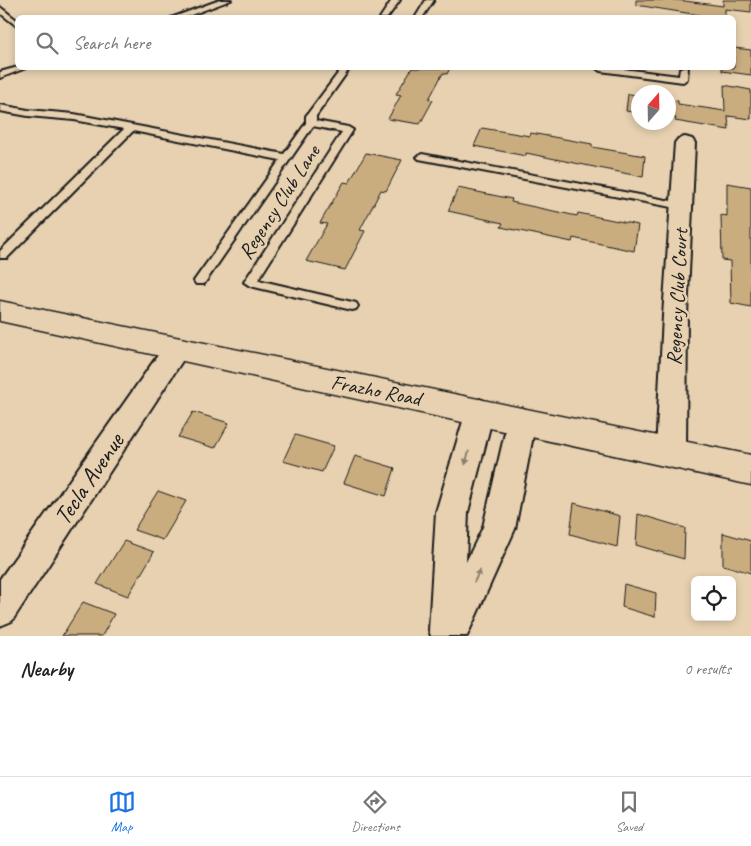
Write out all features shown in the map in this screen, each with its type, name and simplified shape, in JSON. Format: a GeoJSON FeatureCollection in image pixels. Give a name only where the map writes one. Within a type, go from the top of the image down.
{"type":"FeatureCollection","features":[{"type":"Feature","properties":{"kind":"street","name":"Regency Club Court"},"geometry":{"type":"LineString","coordinates":[[671,451],[675,316],[685,143]]}},
{"type":"Feature","properties":{"kind":"street","name":"Frazho Road"},"geometry":{"type":"LineString","coordinates":[[0,310],[671,451],[751,470]]}},
{"type":"Feature","properties":{"kind":"street","name":"Tecla Avenue"},"geometry":{"type":"LineString","coordinates":[[0,609],[177,348]]}},
{"type":"Feature","properties":{"kind":"street"},"geometry":{"type":"LineString","coordinates":[[448,636],[452,512],[480,411]]}},
{"type":"Feature","properties":{"kind":"street"},"geometry":{"type":"LineString","coordinates":[[448,636],[499,529],[522,420]]}},
{"type":"Feature","properties":{"kind":"lane"},"geometry":{"type":"LineString","coordinates":[[183,15],[227,0]]}},
{"type":"Feature","properties":{"kind":"lane"},"geometry":{"type":"LineString","coordinates":[[385,15],[396,0]]}},
{"type":"Feature","properties":{"kind":"lane"},"geometry":{"type":"LineString","coordinates":[[420,15],[430,0]]}},
{"type":"Feature","properties":{"kind":"lane"},"geometry":{"type":"LineString","coordinates":[[0,9],[15,22]]}},
{"type":"Feature","properties":{"kind":"lane"},"geometry":{"type":"LineString","coordinates":[[0,75],[16,70]]}},
{"type":"Feature","properties":{"kind":"lane"},"geometry":{"type":"LineString","coordinates":[[200,281],[312,123],[311,116],[345,70]]}},
{"type":"Feature","properties":{"kind":"lane"},"geometry":{"type":"LineString","coordinates":[[615,70],[683,79],[684,70]]}},
{"type":"Feature","properties":{"kind":"lane"},"geometry":{"type":"LineString","coordinates":[[0,108],[28,113],[74,117],[286,158]]}},
{"type":"Feature","properties":{"kind":"lane","name":"Regency Club Lane"},"geometry":{"type":"LineString","coordinates":[[312,123],[348,130],[250,282],[352,306]]}},
{"type":"Feature","properties":{"kind":"lane"},"geometry":{"type":"LineString","coordinates":[[3,255],[131,128]]}},
{"type":"Feature","properties":{"kind":"lane"},"geometry":{"type":"LineString","coordinates":[[422,157],[682,206]]}},
{"type":"Feature","properties":{"kind":"building"},"geometry":{"type":"Polygon","coordinates":[[[636,0],[677,0],[723,6],[723,0],[751,0],[751,12],[725,9],[725,15],[699,15],[636,5],[636,0]]]}},
{"type":"Feature","properties":{"kind":"building"},"geometry":{"type":"Polygon","coordinates":[[[736,48],[751,50],[751,75],[722,71],[736,70],[736,48]]]}},
{"type":"Feature","properties":{"kind":"building"},"geometry":{"type":"Polygon","coordinates":[[[411,70],[449,70],[447,74],[443,73],[429,99],[433,100],[420,124],[388,119],[401,95],[396,94],[411,70]]]}},
{"type":"Feature","properties":{"kind":"building"},"geometry":{"type":"Polygon","coordinates":[[[724,85],[751,90],[751,119],[728,116],[729,130],[676,121],[676,101],[678,101],[678,104],[725,111],[724,85]]]}},
{"type":"Feature","properties":{"kind":"building"},"geometry":{"type":"Polygon","coordinates":[[[628,94],[631,94],[631,112],[626,111],[628,94]]]}},
{"type":"Feature","properties":{"kind":"building"},"geometry":{"type":"Polygon","coordinates":[[[482,128],[530,136],[531,133],[592,144],[592,147],[645,156],[643,177],[526,153],[526,156],[474,146],[482,128]]]}},
{"type":"Feature","properties":{"kind":"building"},"geometry":{"type":"Polygon","coordinates":[[[366,153],[402,160],[386,191],[381,190],[360,230],[365,231],[345,270],[306,261],[327,224],[320,223],[344,182],[349,183],[366,153]]]}},
{"type":"Feature","properties":{"kind":"building"},"geometry":{"type":"Polygon","coordinates":[[[727,183],[751,187],[751,307],[731,303],[730,261],[722,260],[721,215],[727,216],[727,183]]]}},
{"type":"Feature","properties":{"kind":"building"},"geometry":{"type":"Polygon","coordinates":[[[458,188],[512,199],[511,202],[577,216],[578,213],[638,225],[634,251],[573,238],[572,242],[501,227],[503,223],[448,211],[458,188]]]}},
{"type":"Feature","properties":{"kind":"building"},"geometry":{"type":"Polygon","coordinates":[[[193,412],[229,423],[215,448],[178,437],[193,412]]]}},
{"type":"Feature","properties":{"kind":"building"},"geometry":{"type":"Polygon","coordinates":[[[295,435],[334,446],[322,472],[283,461],[295,435]]]}},
{"type":"Feature","properties":{"kind":"building"},"geometry":{"type":"Polygon","coordinates":[[[355,456],[395,468],[386,496],[344,483],[355,456]]]}},
{"type":"Feature","properties":{"kind":"building"},"geometry":{"type":"Polygon","coordinates":[[[158,491],[186,501],[163,540],[134,530],[158,491]]]}},
{"type":"Feature","properties":{"kind":"building"},"geometry":{"type":"Polygon","coordinates":[[[574,503],[620,516],[617,547],[570,534],[574,503]]]}},
{"type":"Feature","properties":{"kind":"building"},"geometry":{"type":"Polygon","coordinates":[[[638,514],[685,528],[684,559],[636,545],[638,514]]]}},
{"type":"Feature","properties":{"kind":"building"},"geometry":{"type":"Polygon","coordinates":[[[723,533],[751,541],[751,573],[723,565],[723,533]]]}},
{"type":"Feature","properties":{"kind":"building"},"geometry":{"type":"Polygon","coordinates":[[[124,541],[154,552],[128,596],[97,584],[124,541]]]}},
{"type":"Feature","properties":{"kind":"building"},"geometry":{"type":"Polygon","coordinates":[[[624,584],[656,593],[655,617],[622,607],[624,584]]]}},
{"type":"Feature","properties":{"kind":"building"},"geometry":{"type":"Polygon","coordinates":[[[83,602],[114,614],[102,636],[62,636],[83,602]]]}}]}
